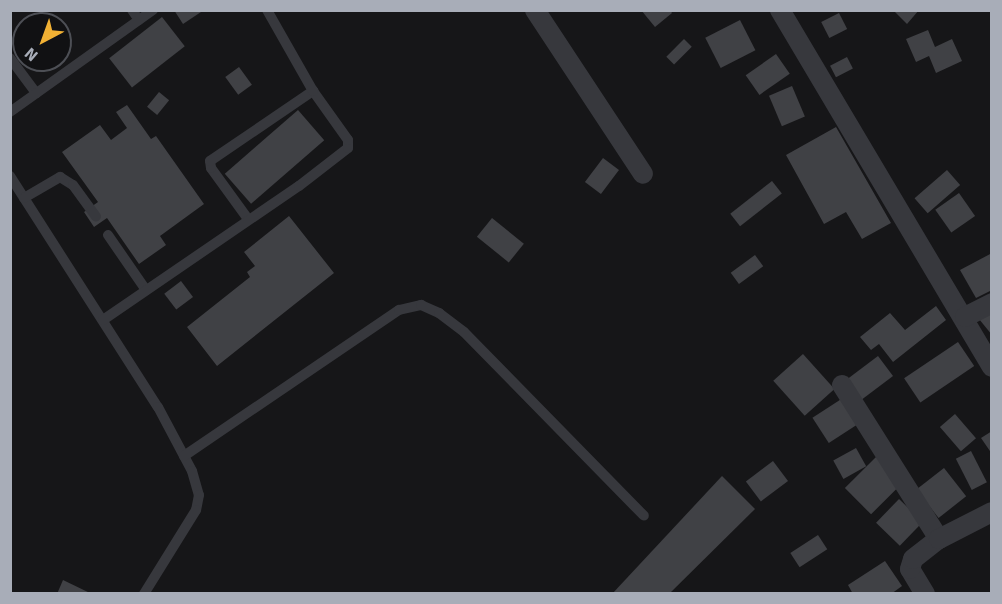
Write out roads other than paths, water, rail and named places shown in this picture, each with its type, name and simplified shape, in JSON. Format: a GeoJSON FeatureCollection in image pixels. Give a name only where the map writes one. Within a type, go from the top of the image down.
{"type":"FeatureCollection","features":[{"type":"Feature","properties":{"kind":"street"},"geometry":{"type":"LineString","coordinates":[[535,10],[643,174]]}},
{"type":"Feature","properties":{"kind":"street"},"geometry":{"type":"LineString","coordinates":[[780,10],[965,317],[992,368]]}},
{"type":"Feature","properties":{"kind":"street"},"geometry":{"type":"LineString","coordinates":[[965,317],[992,303]]}},
{"type":"Feature","properties":{"kind":"street"},"geometry":{"type":"LineString","coordinates":[[842,385],[939,539]]}},
{"type":"Feature","properties":{"kind":"street"},"geometry":{"type":"LineString","coordinates":[[925,594],[910,569],[913,559],[939,539],[992,512]]}},
{"type":"Feature","properties":{"kind":"lane"},"geometry":{"type":"LineString","coordinates":[[132,10],[139,20]]}},
{"type":"Feature","properties":{"kind":"lane"},"geometry":{"type":"LineString","coordinates":[[10,112],[153,10]]}},
{"type":"Feature","properties":{"kind":"lane"},"geometry":{"type":"LineString","coordinates":[[103,320],[299,186],[348,148],[348,140],[314,91],[267,10]]}},
{"type":"Feature","properties":{"kind":"lane"},"geometry":{"type":"LineString","coordinates":[[10,58],[36,93]]}},
{"type":"Feature","properties":{"kind":"lane"},"geometry":{"type":"LineString","coordinates":[[248,219],[211,168],[210,161],[314,91]]}},
{"type":"Feature","properties":{"kind":"lane"},"geometry":{"type":"LineString","coordinates":[[10,176],[158,407],[184,456],[199,495],[196,510],[144,594]]}},
{"type":"Feature","properties":{"kind":"lane"},"geometry":{"type":"LineString","coordinates":[[24,198],[60,177],[73,185],[96,218]]}},
{"type":"Feature","properties":{"kind":"lane"},"geometry":{"type":"LineString","coordinates":[[108,235],[146,290]]}},
{"type":"Feature","properties":{"kind":"lane"},"geometry":{"type":"LineString","coordinates":[[184,456],[399,310],[421,305],[439,313],[464,332],[644,516]]}}]}
